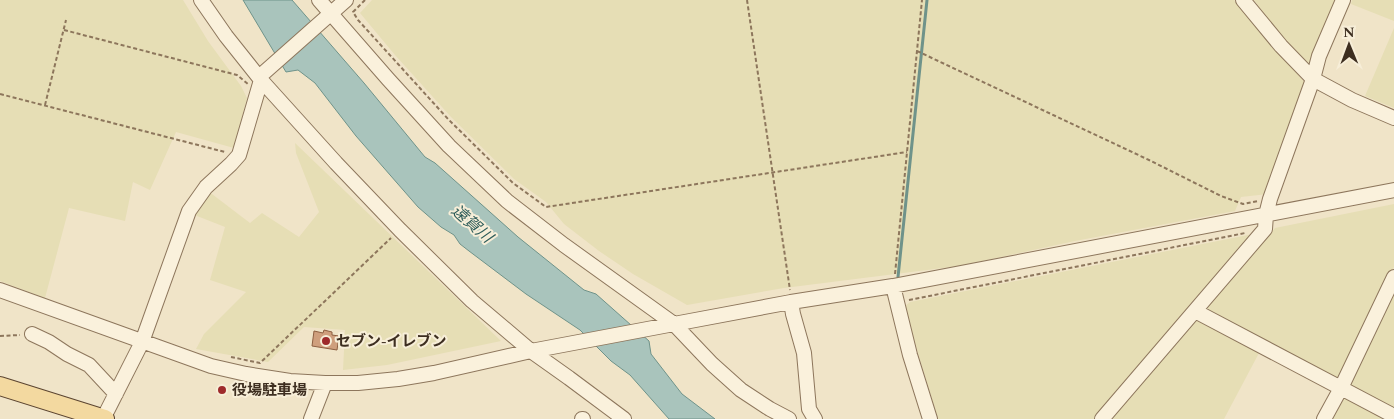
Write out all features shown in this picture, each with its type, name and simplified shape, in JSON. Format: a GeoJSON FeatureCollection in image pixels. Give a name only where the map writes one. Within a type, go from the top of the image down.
{"type":"FeatureCollection","features":[{"type":"Feature","properties":{"kind":"main road"},"geometry":{"type":"LineString","coordinates":[[0,386],[104,419]]}},
{"type":"Feature","properties":{"kind":"street"},"geometry":{"type":"LineString","coordinates":[[201,0],[260,81],[400,230],[472,301],[624,419]]}},
{"type":"Feature","properties":{"kind":"street"},"geometry":{"type":"LineString","coordinates":[[319,0],[330,15],[449,146],[508,201],[669,325],[741,390],[789,419]]}},
{"type":"Feature","properties":{"kind":"street"},"geometry":{"type":"LineString","coordinates":[[104,419],[142,342],[189,211],[206,187],[239,155],[260,81],[346,0]]}},
{"type":"Feature","properties":{"kind":"street"},"geometry":{"type":"LineString","coordinates":[[1244,0],[1281,46],[1313,79],[1352,100],[1394,118]]}},
{"type":"Feature","properties":{"kind":"street"},"geometry":{"type":"LineString","coordinates":[[1102,419],[1195,311],[1266,222],[1270,199],[1313,79],[1319,56],[1343,0]]}},
{"type":"Feature","properties":{"kind":"street"},"geometry":{"type":"LineString","coordinates":[[0,290],[211,366],[238,373],[290,381],[358,383],[434,373],[537,350],[791,302],[1266,222],[1394,190]]}},
{"type":"Feature","properties":{"kind":"street"},"geometry":{"type":"LineString","coordinates":[[1324,419],[1341,388],[1394,277]]}},
{"type":"Feature","properties":{"kind":"street"},"geometry":{"type":"LineString","coordinates":[[893,286],[910,355],[930,419]]}},
{"type":"Feature","properties":{"kind":"street"},"geometry":{"type":"LineString","coordinates":[[791,302],[804,353],[809,409],[815,419]]}},
{"type":"Feature","properties":{"kind":"street"},"geometry":{"type":"LineString","coordinates":[[1195,311],[1394,416]]}},
{"type":"Feature","properties":{"kind":"street"},"geometry":{"type":"LineString","coordinates":[[32,334],[89,366],[116,394]]}},
{"type":"Feature","properties":{"kind":"street"},"geometry":{"type":"LineString","coordinates":[[311,419],[325,383]]}},
{"type":"Feature","properties":{"kind":"path"},"geometry":{"type":"LineString","coordinates":[[365,0],[353,12],[358,20],[448,119],[513,183],[546,207],[907,152]]}},
{"type":"Feature","properties":{"kind":"path"},"geometry":{"type":"LineString","coordinates":[[746,0],[791,302]]}},
{"type":"Feature","properties":{"kind":"path"},"geometry":{"type":"LineString","coordinates":[[893,286],[922,0]]}},
{"type":"Feature","properties":{"kind":"path"},"geometry":{"type":"LineString","coordinates":[[45,105],[66,20]]}},
{"type":"Feature","properties":{"kind":"path"},"geometry":{"type":"LineString","coordinates":[[64,30],[260,81]]}},
{"type":"Feature","properties":{"kind":"path"},"geometry":{"type":"LineString","coordinates":[[918,51],[1221,196],[1243,204],[1270,199]]}},
{"type":"Feature","properties":{"kind":"path"},"geometry":{"type":"LineString","coordinates":[[0,94],[239,155]]}},
{"type":"Feature","properties":{"kind":"path"},"geometry":{"type":"LineString","coordinates":[[898,304],[920,297],[1266,222]]}},
{"type":"Feature","properties":{"kind":"path"},"geometry":{"type":"LineString","coordinates":[[227,357],[260,363],[400,230]]}},
{"type":"Feature","properties":{"kind":"path"},"geometry":{"type":"LineString","coordinates":[[0,336],[32,334]]}},
{"type":"Feature","properties":{"kind":"shaded area"},"geometry":{"type":"Polygon","coordinates":[[[0,0],[183,0],[208,41],[241,86],[247,98],[234,148],[176,132],[150,190],[133,182],[125,221],[69,208],[45,298],[0,281],[0,0]]]}},
{"type":"Feature","properties":{"kind":"shaded area"},"geometry":{"type":"Polygon","coordinates":[[[372,0],[1234,0],[1306,84],[1268,194],[1241,197],[1235,211],[1075,241],[959,266],[784,288],[687,305],[633,274],[599,251],[564,224],[546,202],[514,179],[451,117],[360,13],[372,0]]]}},
{"type":"Feature","properties":{"kind":"shaded area"},"geometry":{"type":"Polygon","coordinates":[[[1254,0],[1337,0],[1310,65],[1276,30],[1254,0]]]}},
{"type":"Feature","properties":{"kind":"shaded area"},"geometry":{"type":"Polygon","coordinates":[[[1352,0],[1394,0],[1394,21],[1351,4],[1352,0]]]}},
{"type":"Feature","properties":{"kind":"shaded area"},"geometry":{"type":"Polygon","coordinates":[[[1394,28],[1394,108],[1365,96],[1394,28]]]}},
{"type":"Feature","properties":{"kind":"shaded area"},"geometry":{"type":"Polygon","coordinates":[[[295,143],[501,341],[387,365],[343,370],[345,330],[304,327],[268,362],[196,349],[204,334],[246,292],[210,280],[225,227],[192,214],[208,191],[250,223],[262,213],[299,237],[319,212],[296,153],[295,143]]]}},
{"type":"Feature","properties":{"kind":"shaded area"},"geometry":{"type":"Polygon","coordinates":[[[1394,204],[1394,267],[1338,382],[1203,312],[1275,228],[1394,204]]]}},
{"type":"Feature","properties":{"kind":"shaded area"},"geometry":{"type":"Polygon","coordinates":[[[1258,233],[1096,419],[938,419],[904,307],[910,302],[1258,233]]]}},
{"type":"Feature","properties":{"kind":"shaded area"},"geometry":{"type":"Polygon","coordinates":[[[1394,280],[1394,419],[1323,419],[1394,280]]]}},
{"type":"Feature","properties":{"kind":"shaded area"},"geometry":{"type":"Polygon","coordinates":[[[1196,319],[1259,353],[1224,419],[1110,419],[1196,319]]]}},
{"type":"Feature","properties":{"kind":"water","name":"遠賀川"},"geometry":{"type":"Polygon","coordinates":[[[243,0],[292,0],[425,157],[435,163],[518,237],[584,290],[596,294],[649,341],[651,354],[682,394],[715,419],[669,419],[630,375],[611,361],[580,330],[526,294],[469,251],[460,244],[454,235],[441,227],[418,207],[356,136],[315,83],[298,70],[286,72],[243,0]]]}},
{"type":"Feature","properties":{"kind":"building","name":"セブン-イレブン"},"geometry":{"type":"Polygon","coordinates":[[[324,330],[332,332],[332,335],[339,336],[337,350],[312,346],[314,331],[323,333],[324,330]]]}},
{"type":"Feature","properties":{"kind":"waterway"},"geometry":{"type":"LineString","coordinates":[[898,277],[927,0]]}},
{"type":"Feature","properties":{"kind":"place","name":"セブン-イレブン"},"geometry":{"type":"Point","coordinates":[326,341]}},
{"type":"Feature","properties":{"kind":"place","name":"役場駐車場"},"geometry":{"type":"Point","coordinates":[222,390]}}]}
